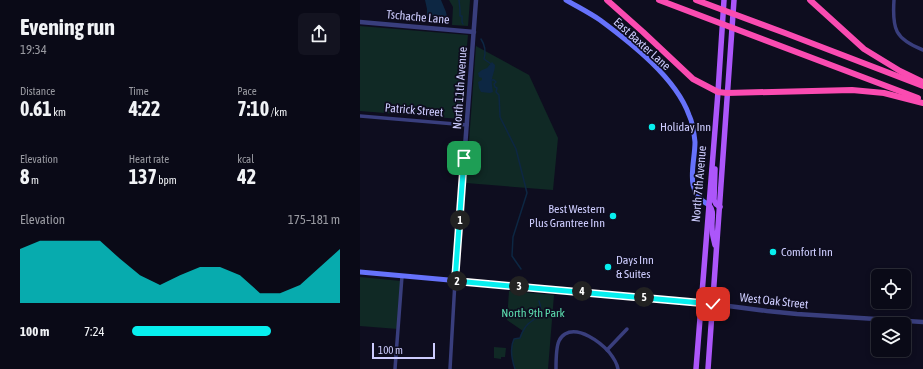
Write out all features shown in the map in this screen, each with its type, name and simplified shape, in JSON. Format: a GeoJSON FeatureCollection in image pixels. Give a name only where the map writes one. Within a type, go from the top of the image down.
{"type":"FeatureCollection","features":[{"type":"Feature","properties":{"kind":"highway"},"geometry":{"type":"LineString","coordinates":[[607,0],[693,79],[718,92],[852,90],[884,94],[923,103]]}},
{"type":"Feature","properties":{"kind":"highway"},"geometry":{"type":"LineString","coordinates":[[659,0],[923,100]]}},
{"type":"Feature","properties":{"kind":"highway"},"geometry":{"type":"LineString","coordinates":[[696,0],[923,86]]}},
{"type":"Feature","properties":{"kind":"highway"},"geometry":{"type":"LineString","coordinates":[[810,0],[864,49],[900,71],[923,82]]}},
{"type":"Feature","properties":{"kind":"main road","name":"East Baxter Lane"},"geometry":{"type":"LineString","coordinates":[[566,0],[600,20],[634,47],[655,66],[677,91],[687,108],[694,129],[693,186],[697,196],[709,205]]}},
{"type":"Feature","properties":{"kind":"main road","name":"North 7th Avenue"},"geometry":{"type":"LineString","coordinates":[[696,369],[724,0]]}},
{"type":"Feature","properties":{"kind":"main road","name":"North 7th Avenue"},"geometry":{"type":"LineString","coordinates":[[708,369],[734,0]]}},
{"type":"Feature","properties":{"kind":"main road"},"geometry":{"type":"LineString","coordinates":[[714,143],[716,162],[714,200],[720,207]]}},
{"type":"Feature","properties":{"kind":"main road"},"geometry":{"type":"LineString","coordinates":[[709,205],[713,212],[712,230],[716,255]]}},
{"type":"Feature","properties":{"kind":"main road","name":"West Oak Street"},"geometry":{"type":"LineString","coordinates":[[360,272],[713,304]]}},
{"type":"Feature","properties":{"kind":"street","name":"North 11th Avenue"},"geometry":{"type":"LineString","coordinates":[[450,369],[476,0]]}},
{"type":"Feature","properties":{"kind":"street"},"geometry":{"type":"LineString","coordinates":[[894,0],[894,21],[899,36],[907,43],[923,50]]}},
{"type":"Feature","properties":{"kind":"street","name":"Tschache Lane"},"geometry":{"type":"LineString","coordinates":[[360,22],[474,32]]}},
{"type":"Feature","properties":{"kind":"street","name":"Patrick Street"},"geometry":{"type":"LineString","coordinates":[[360,116],[467,125]]}},
{"type":"Feature","properties":{"kind":"street"},"geometry":{"type":"LineString","coordinates":[[395,369],[402,276]]}},
{"type":"Feature","properties":{"kind":"street","name":"West Oak Street"},"geometry":{"type":"LineString","coordinates":[[713,304],[797,314],[923,322]]}},
{"type":"Feature","properties":{"kind":"street"},"geometry":{"type":"LineString","coordinates":[[608,350],[627,329]]}},
{"type":"Feature","properties":{"kind":"street"},"geometry":{"type":"LineString","coordinates":[[556,369],[558,341],[562,336],[569,332],[580,333],[588,336],[608,350],[618,369]]}},
{"type":"Feature","properties":{"kind":"green space"},"geometry":{"type":"Polygon","coordinates":[[[449,0],[470,0],[468,26],[452,25],[453,7],[449,0]]]}},
{"type":"Feature","properties":{"kind":"green space"},"geometry":{"type":"Polygon","coordinates":[[[360,26],[468,35],[460,119],[360,111],[360,26]]]}},
{"type":"Feature","properties":{"kind":"green space"},"geometry":{"type":"Polygon","coordinates":[[[476,46],[529,75],[558,138],[553,190],[466,183],[476,46]]]}},
{"type":"Feature","properties":{"kind":"green space"},"geometry":{"type":"Polygon","coordinates":[[[360,277],[401,281],[398,329],[360,326],[360,277]]]}},
{"type":"Feature","properties":{"kind":"green space","name":"North 9th Park"},"geometry":{"type":"Polygon","coordinates":[[[509,291],[554,295],[548,369],[515,369],[511,351],[512,343],[514,339],[520,338],[523,331],[507,320],[509,291]]]}},
{"type":"Feature","properties":{"kind":"green space"},"geometry":{"type":"Polygon","coordinates":[[[494,347],[506,348],[505,357],[501,357],[501,359],[494,358],[494,347]]]}},
{"type":"Feature","properties":{"kind":"water"},"geometry":{"type":"Polygon","coordinates":[[[425,0],[441,0],[447,17],[444,20],[427,18],[425,0]]]}},
{"type":"Feature","properties":{"kind":"water"},"geometry":{"type":"Polygon","coordinates":[[[492,62],[495,65],[492,77],[493,92],[481,92],[478,82],[482,80],[482,78],[479,77],[478,73],[487,68],[492,62]]]}},
{"type":"Feature","properties":{"kind":"waterway"},"geometry":{"type":"LineString","coordinates":[[459,0],[460,16],[462,16],[463,24]]}},
{"type":"Feature","properties":{"kind":"waterway"},"geometry":{"type":"LineString","coordinates":[[481,39],[485,49],[484,59],[491,64]]}},
{"type":"Feature","properties":{"kind":"waterway"},"geometry":{"type":"LineString","coordinates":[[492,80],[496,82],[494,84],[497,88],[496,92],[499,95],[500,117],[516,149],[527,193],[513,237],[512,256],[521,269]]}},
{"type":"Feature","properties":{"kind":"waterway"},"geometry":{"type":"LineString","coordinates":[[515,369],[512,354],[512,343],[514,339],[520,338],[526,326],[540,313],[541,310],[539,301]]}},
{"type":"Feature","properties":{"kind":"place","name":"Holiday Inn"},"geometry":{"type":"Point","coordinates":[652,127]}},
{"type":"Feature","properties":{"kind":"place","name":"Best Western Plus Grantree Inn"},"geometry":{"type":"Point","coordinates":[613,216]}},
{"type":"Feature","properties":{"kind":"place","name":"Comfort Inn"},"geometry":{"type":"Point","coordinates":[773,252]}},
{"type":"Feature","properties":{"kind":"place","name":"Days Inn & Suites"},"geometry":{"type":"Point","coordinates":[608,267]}},
{"type":"Feature","properties":{"kind":"route"},"geometry":{"type":"LineString","coordinates":[[464,158],[455,281],[713,304]]}}]}
